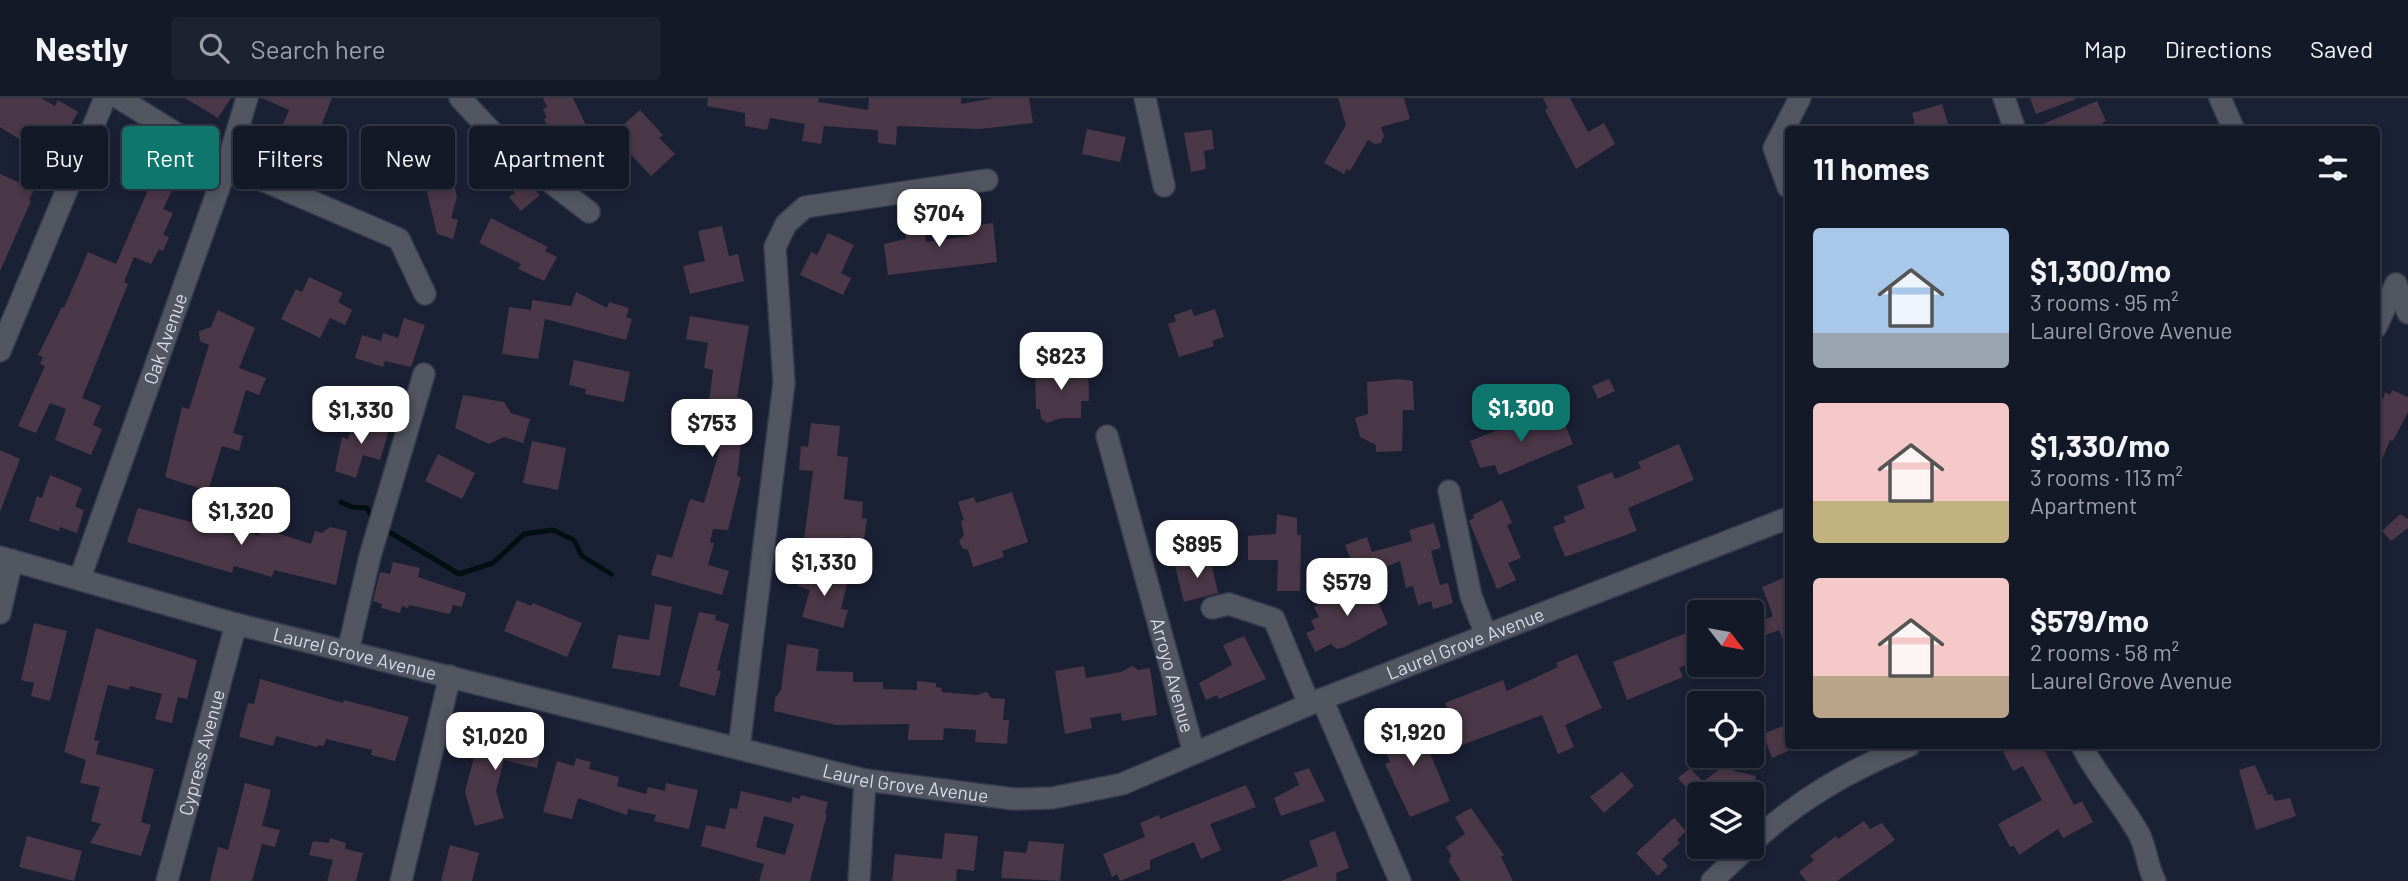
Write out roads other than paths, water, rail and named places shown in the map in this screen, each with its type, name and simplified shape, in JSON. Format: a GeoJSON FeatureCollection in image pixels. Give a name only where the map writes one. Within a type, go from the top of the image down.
{"type":"FeatureCollection","features":[{"type":"Feature","properties":{"kind":"street"},"geometry":{"type":"LineString","coordinates":[[0,351],[104,98]]}},
{"type":"Feature","properties":{"kind":"street"},"geometry":{"type":"LineString","coordinates":[[119,98],[227,165],[398,239],[425,294]]}},
{"type":"Feature","properties":{"kind":"street","name":"Oak Avenue"},"geometry":{"type":"LineString","coordinates":[[80,578],[227,165],[247,98]]}},
{"type":"Feature","properties":{"kind":"street"},"geometry":{"type":"LineString","coordinates":[[460,98],[509,150],[589,212]]}},
{"type":"Feature","properties":{"kind":"street"},"geometry":{"type":"LineString","coordinates":[[1145,98],[1164,186]]}},
{"type":"Feature","properties":{"kind":"street"},"geometry":{"type":"LineString","coordinates":[[1785,126],[1800,98]]}},
{"type":"Feature","properties":{"kind":"street"},"geometry":{"type":"LineString","coordinates":[[2004,98],[2014,126]]}},
{"type":"Feature","properties":{"kind":"street"},"geometry":{"type":"LineString","coordinates":[[2220,98],[2232,126]]}},
{"type":"Feature","properties":{"kind":"street"},"geometry":{"type":"LineString","coordinates":[[1785,127],[1774,148],[1785,179]]}},
{"type":"Feature","properties":{"kind":"street"},"geometry":{"type":"LineString","coordinates":[[739,748],[784,383],[775,247],[786,224],[806,207],[987,180]]}},
{"type":"Feature","properties":{"kind":"street"},"geometry":{"type":"LineString","coordinates":[[2393,284],[2408,313]]}},
{"type":"Feature","properties":{"kind":"street"},"geometry":{"type":"LineString","coordinates":[[2380,317],[2393,284]]}},
{"type":"Feature","properties":{"kind":"street"},"geometry":{"type":"LineString","coordinates":[[348,651],[370,556],[424,374]]}},
{"type":"Feature","properties":{"kind":"street","name":"Arroyo Avenue"},"geometry":{"type":"LineString","coordinates":[[1107,436],[1194,753]]}},
{"type":"Feature","properties":{"kind":"street"},"geometry":{"type":"LineString","coordinates":[[1449,491],[1471,596],[1486,635]]}},
{"type":"Feature","properties":{"kind":"street","name":"Laurel Grove Avenue"},"geometry":{"type":"LineString","coordinates":[[6,559],[236,624],[865,780],[1014,799],[1052,798],[1122,784],[1315,702],[1785,519]]}},
{"type":"Feature","properties":{"kind":"street"},"geometry":{"type":"LineString","coordinates":[[0,613],[6,559]]}},
{"type":"Feature","properties":{"kind":"street"},"geometry":{"type":"LineString","coordinates":[[1212,608],[1229,604],[1274,619],[1400,881]]}},
{"type":"Feature","properties":{"kind":"street","name":"Cypress Avenue"},"geometry":{"type":"LineString","coordinates":[[167,881],[236,624]]}},
{"type":"Feature","properties":{"kind":"street"},"geometry":{"type":"LineString","coordinates":[[401,881],[450,676]]}},
{"type":"Feature","properties":{"kind":"street"},"geometry":{"type":"LineString","coordinates":[[1764,833],[1812,793],[1862,765],[1902,749]]}},
{"type":"Feature","properties":{"kind":"street"},"geometry":{"type":"LineString","coordinates":[[2084,749],[2091,764],[2120,801],[2141,839],[2155,881]]}},
{"type":"Feature","properties":{"kind":"street"},"geometry":{"type":"LineString","coordinates":[[859,881],[865,780]]}},
{"type":"Feature","properties":{"kind":"street"},"geometry":{"type":"LineString","coordinates":[[1712,881],[1735,859]]}},
{"type":"Feature","properties":{"kind":"waterway"},"geometry":{"type":"LineString","coordinates":[[341,502],[352,507],[367,508],[373,519]]}},
{"type":"Feature","properties":{"kind":"waterway"},"geometry":{"type":"LineString","coordinates":[[391,533],[459,574],[493,563],[524,534],[553,530],[574,540],[582,556],[611,574]]}}]}
